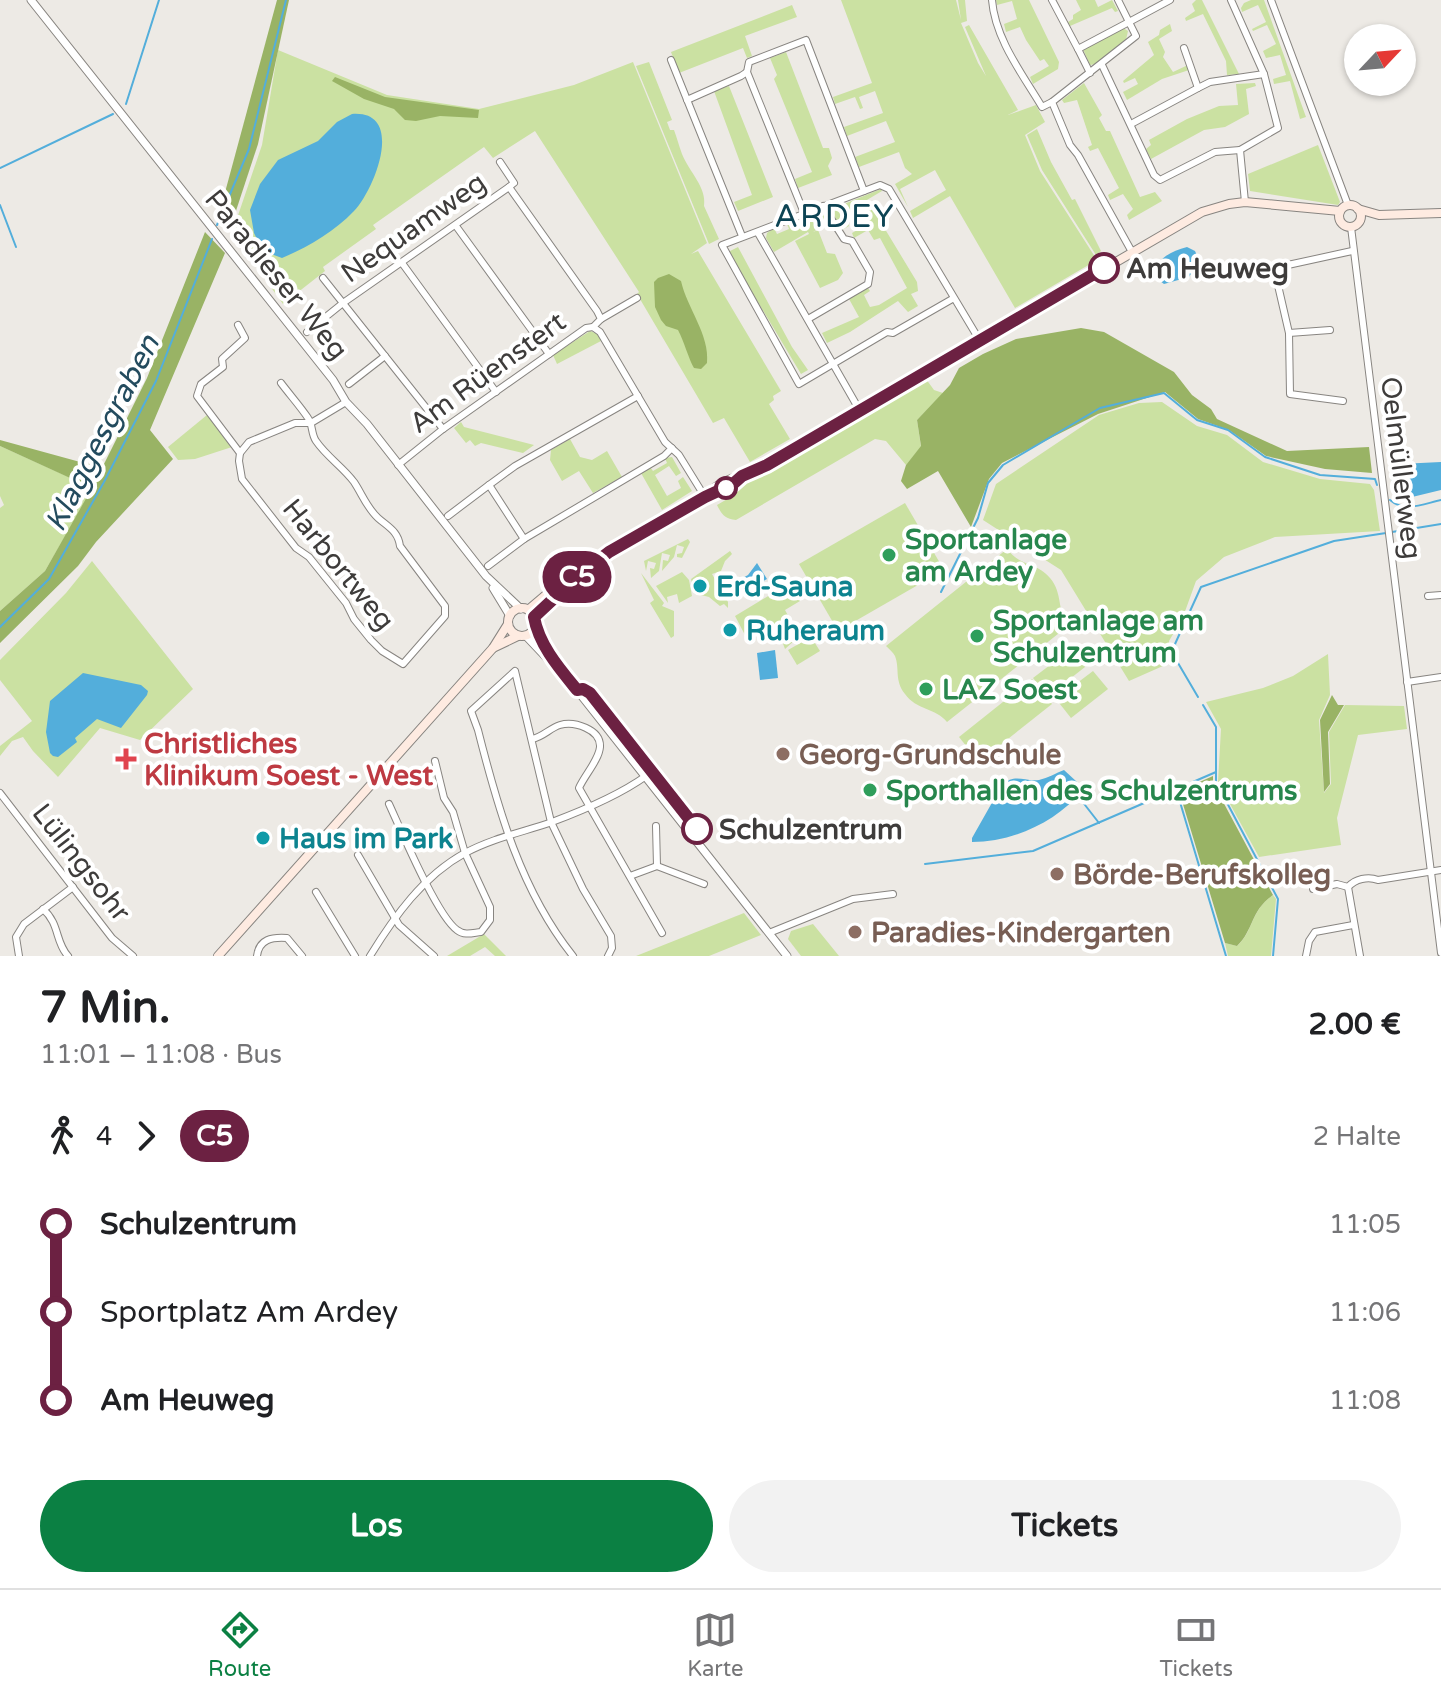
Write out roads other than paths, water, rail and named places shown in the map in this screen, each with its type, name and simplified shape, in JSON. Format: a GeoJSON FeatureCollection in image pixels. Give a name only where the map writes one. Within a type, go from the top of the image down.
{"type":"FeatureCollection","features":[{"type":"Feature","properties":{"kind":"main road"},"geometry":{"type":"LineString","coordinates":[[493,648],[522,636],[530,615],[581,565],[705,497],[719,484],[767,465],[1202,212],[1245,202],[1340,216]]}},
{"type":"Feature","properties":{"kind":"main road"},"geometry":{"type":"LineString","coordinates":[[1340,216],[1348,205],[1379,215],[1441,213]]}},
{"type":"Feature","properties":{"kind":"main road","name":"Oelmüllerweg"},"geometry":{"type":"LineString","coordinates":[[1355,224],[1360,216],[1358,209]]}},
{"type":"Feature","properties":{"kind":"main road"},"geometry":{"type":"LineString","coordinates":[[1340,216],[1345,226],[1379,215]]}},
{"type":"Feature","properties":{"kind":"main road"},"geometry":{"type":"LineString","coordinates":[[218,956],[493,648],[509,620],[530,615]]}},
{"type":"Feature","properties":{"kind":"main road","name":"Paradieser Weg"},"geometry":{"type":"LineString","coordinates":[[509,620],[511,631],[522,636]]}},
{"type":"Feature","properties":{"kind":"street","name":"Paradieser Weg"},"geometry":{"type":"LineString","coordinates":[[31,0],[486,576],[530,615],[557,667]]}},
{"type":"Feature","properties":{"kind":"street"},"geometry":{"type":"LineString","coordinates":[[992,0],[993,13],[1010,53],[1042,107],[1102,65],[1136,36],[1118,0]]}},
{"type":"Feature","properties":{"kind":"street"},"geometry":{"type":"LineString","coordinates":[[1052,0],[1090,73]]}},
{"type":"Feature","properties":{"kind":"street"},"geometry":{"type":"LineString","coordinates":[[1078,49],[1170,0]]}},
{"type":"Feature","properties":{"kind":"street"},"geometry":{"type":"LineString","coordinates":[[1102,65],[1154,175],[1160,180],[1215,152],[1240,150],[1278,128],[1264,74],[1231,0]]}},
{"type":"Feature","properties":{"kind":"street"},"geometry":{"type":"LineString","coordinates":[[1271,0],[1348,205]]}},
{"type":"Feature","properties":{"kind":"street"},"geometry":{"type":"LineString","coordinates":[[804,213],[747,72],[749,62],[806,40],[864,191]]}},
{"type":"Feature","properties":{"kind":"street"},"geometry":{"type":"LineString","coordinates":[[1184,48],[1198,88]]}},
{"type":"Feature","properties":{"kind":"street"},"geometry":{"type":"LineString","coordinates":[[671,60],[742,236]]}},
{"type":"Feature","properties":{"kind":"street"},"geometry":{"type":"LineString","coordinates":[[687,100],[747,72]]}},
{"type":"Feature","properties":{"kind":"street"},"geometry":{"type":"LineString","coordinates":[[1131,124],[1210,82],[1264,74]]}},
{"type":"Feature","properties":{"kind":"street"},"geometry":{"type":"LineString","coordinates":[[1052,102],[1070,145],[1132,252]]}},
{"type":"Feature","properties":{"kind":"street"},"geometry":{"type":"LineString","coordinates":[[1240,150],[1245,202]]}},
{"type":"Feature","properties":{"kind":"street"},"geometry":{"type":"LineString","coordinates":[[500,162],[514,183],[509,187],[601,319]]}},
{"type":"Feature","properties":{"kind":"street"},"geometry":{"type":"LineString","coordinates":[[954,298],[893,333],[887,332],[799,384],[722,245],[880,185],[889,189],[980,341]]}},
{"type":"Feature","properties":{"kind":"street","name":"Nequamweg"},"geometry":{"type":"LineString","coordinates":[[307,332],[343,303],[509,187]]}},
{"type":"Feature","properties":{"kind":"street"},"geometry":{"type":"LineString","coordinates":[[808,319],[868,284],[870,272],[852,241],[844,239],[823,206]]}},
{"type":"Feature","properties":{"kind":"street","name":"Oelmüllerweg"},"geometry":{"type":"LineString","coordinates":[[1355,224],[1352,251],[1441,953]]}},
{"type":"Feature","properties":{"kind":"street"},"geometry":{"type":"LineString","coordinates":[[456,226],[549,354]]}},
{"type":"Feature","properties":{"kind":"street"},"geometry":{"type":"LineString","coordinates":[[758,233],[860,411]]}},
{"type":"Feature","properties":{"kind":"street"},"geometry":{"type":"LineString","coordinates":[[1343,401],[1290,394],[1289,333],[1274,268],[1352,251]]}},
{"type":"Feature","properties":{"kind":"street"},"geometry":{"type":"LineString","coordinates":[[402,263],[496,392]]}},
{"type":"Feature","properties":{"kind":"street"},"geometry":{"type":"LineString","coordinates":[[323,278],[443,429]]}},
{"type":"Feature","properties":{"kind":"street"},"geometry":{"type":"LineString","coordinates":[[593,327],[637,298]]}},
{"type":"Feature","properties":{"kind":"street"},"geometry":{"type":"LineString","coordinates":[[238,325],[245,338],[222,359],[223,367],[201,384],[197,396],[240,453],[259,436],[295,423],[311,423],[346,402]]}},
{"type":"Feature","properties":{"kind":"street","name":"Am Rüenstert"},"geometry":{"type":"LineString","coordinates":[[398,465],[443,429],[586,328],[593,327],[600,332],[665,442],[679,455],[705,497]]}},
{"type":"Feature","properties":{"kind":"street"},"geometry":{"type":"LineString","coordinates":[[1289,333],[1330,330]]}},
{"type":"Feature","properties":{"kind":"street"},"geometry":{"type":"LineString","coordinates":[[349,384],[385,356]]}},
{"type":"Feature","properties":{"kind":"street","name":"Harbortweg"},"geometry":{"type":"LineString","coordinates":[[240,453],[242,479],[296,548],[309,557],[346,603],[371,640],[403,664],[445,616],[445,606],[400,546],[399,537],[387,523],[380,521],[344,469],[333,462],[313,438],[311,423],[281,383]]}},
{"type":"Feature","properties":{"kind":"street"},"geometry":{"type":"LineString","coordinates":[[448,516],[515,466],[638,396]]}},
{"type":"Feature","properties":{"kind":"street"},"geometry":{"type":"LineString","coordinates":[[488,566],[524,539],[664,456],[672,448]]}},
{"type":"Feature","properties":{"kind":"street"},"geometry":{"type":"LineString","coordinates":[[489,485],[524,539]]}},
{"type":"Feature","properties":{"kind":"street","name":"Paradieser Weg"},"geometry":{"type":"LineString","coordinates":[[486,576],[509,620]]}},
{"type":"Feature","properties":{"kind":"street"},"geometry":{"type":"LineString","coordinates":[[1428,596],[1441,595]]}},
{"type":"Feature","properties":{"kind":"street","name":"Paradieser Weg"},"geometry":{"type":"LineString","coordinates":[[522,636],[557,667],[787,956]]}},
{"type":"Feature","properties":{"kind":"street"},"geometry":{"type":"LineString","coordinates":[[573,956],[539,904],[507,836],[478,730],[471,716],[471,711],[515,671],[551,822],[583,889],[611,936],[612,948],[608,956]]}},
{"type":"Feature","properties":{"kind":"street"},"geometry":{"type":"LineString","coordinates":[[1407,682],[1441,677]]}},
{"type":"Feature","properties":{"kind":"street"},"geometry":{"type":"LineString","coordinates":[[532,739],[564,724],[586,727],[594,734],[599,742],[599,751],[579,788],[662,933]]}},
{"type":"Feature","properties":{"kind":"street"},"geometry":{"type":"LineString","coordinates":[[389,804],[426,883],[453,926],[467,934],[481,932],[490,920],[490,907],[465,853],[453,812],[444,798],[435,761]]}},
{"type":"Feature","properties":{"kind":"street"},"geometry":{"type":"LineString","coordinates":[[370,956],[394,918],[426,883],[465,853],[590,806],[646,776]]}},
{"type":"Feature","properties":{"kind":"street","name":"Lülingsohr"},"geometry":{"type":"LineString","coordinates":[[0,793],[112,938],[133,956]]}},
{"type":"Feature","properties":{"kind":"street"},"geometry":{"type":"LineString","coordinates":[[656,826],[657,866]]}},
{"type":"Feature","properties":{"kind":"street"},"geometry":{"type":"LineString","coordinates":[[358,855],[394,918],[434,956]]}},
{"type":"Feature","properties":{"kind":"street"},"geometry":{"type":"LineString","coordinates":[[630,876],[657,866],[704,884]]}},
{"type":"Feature","properties":{"kind":"street"},"geometry":{"type":"LineString","coordinates":[[1348,887],[1354,881],[1441,870]]}},
{"type":"Feature","properties":{"kind":"street"},"geometry":{"type":"LineString","coordinates":[[1313,889],[1337,884],[1348,887]]}},
{"type":"Feature","properties":{"kind":"street"},"geometry":{"type":"LineString","coordinates":[[19,956],[16,937],[24,924],[73,887]]}},
{"type":"Feature","properties":{"kind":"street"},"geometry":{"type":"LineString","coordinates":[[1348,887],[1360,956]]}},
{"type":"Feature","properties":{"kind":"street"},"geometry":{"type":"LineString","coordinates":[[316,892],[355,956]]}},
{"type":"Feature","properties":{"kind":"street"},"geometry":{"type":"LineString","coordinates":[[769,933],[853,899],[893,894]]}},
{"type":"Feature","properties":{"kind":"street"},"geometry":{"type":"LineString","coordinates":[[43,909],[56,925],[62,950],[68,956]]}},
{"type":"Feature","properties":{"kind":"street"},"geometry":{"type":"LineString","coordinates":[[1306,956],[1309,941],[1315,932],[1353,925]]}},
{"type":"Feature","properties":{"kind":"street"},"geometry":{"type":"LineString","coordinates":[[257,956],[265,940],[275,937],[287,938],[302,956]]}},
{"type":"Feature","properties":{"kind":"water"},"geometry":{"type":"Polygon","coordinates":[[[352,114],[368,116],[378,124],[382,137],[377,170],[362,200],[338,226],[301,249],[282,258],[263,251],[254,233],[250,210],[260,184],[278,160],[318,141],[337,122],[352,114]]]}},
{"type":"Feature","properties":{"kind":"water"},"geometry":{"type":"Polygon","coordinates":[[[1187,247],[1195,251],[1199,260],[1189,277],[1164,284],[1156,278],[1161,261],[1187,247]]]}},
{"type":"Feature","properties":{"kind":"water"},"geometry":{"type":"Polygon","coordinates":[[[1441,462],[1441,490],[1408,498],[1399,497],[1392,483],[1393,468],[1400,464],[1441,462]]]}},
{"type":"Feature","properties":{"kind":"water"},"geometry":{"type":"Polygon","coordinates":[[[757,563],[767,579],[746,591],[736,591],[732,584],[748,575],[757,563]]]}},
{"type":"Feature","properties":{"kind":"water"},"geometry":{"type":"Polygon","coordinates":[[[775,650],[778,678],[760,680],[757,653],[775,650]]]}},
{"type":"Feature","properties":{"kind":"water"},"geometry":{"type":"Polygon","coordinates":[[[83,673],[141,685],[148,691],[147,695],[121,728],[97,719],[75,738],[77,742],[58,757],[53,756],[46,732],[50,701],[83,673]]]}},
{"type":"Feature","properties":{"kind":"water"},"geometry":{"type":"Polygon","coordinates":[[[1064,770],[1082,791],[1060,812],[1018,834],[972,842],[1007,781],[1039,780],[1064,770]]]}},
{"type":"Feature","properties":{"kind":"waterway"},"geometry":{"type":"LineString","coordinates":[[126,104],[159,0]]}},
{"type":"Feature","properties":{"kind":"waterway","name":"Klaggesgraben"},"geometry":{"type":"LineString","coordinates":[[217,225],[249,149],[286,0]]}},
{"type":"Feature","properties":{"kind":"waterway"},"geometry":{"type":"LineString","coordinates":[[0,168],[113,114]]}},
{"type":"Feature","properties":{"kind":"waterway"},"geometry":{"type":"LineString","coordinates":[[0,205],[16,247]]}},
{"type":"Feature","properties":{"kind":"waterway","name":"Klaggesgraben"},"geometry":{"type":"LineString","coordinates":[[0,627],[49,579],[104,482],[156,381],[212,239]]}},
{"type":"Feature","properties":{"kind":"waterway"},"geometry":{"type":"LineString","coordinates":[[941,592],[978,518],[988,483],[1003,465],[1100,408],[1164,393],[1197,420],[1228,430],[1265,457],[1320,475],[1375,479],[1377,485]]}},
{"type":"Feature","properties":{"kind":"waterway"},"geometry":{"type":"LineString","coordinates":[[1390,500],[1408,507],[1441,500]]}},
{"type":"Feature","properties":{"kind":"waterway"},"geometry":{"type":"LineString","coordinates":[[1392,532],[1441,524]]}},
{"type":"Feature","properties":{"kind":"waterway"},"geometry":{"type":"LineString","coordinates":[[1198,697],[1178,663],[1175,644],[1201,587],[1334,541],[1386,533]]}},
{"type":"Feature","properties":{"kind":"waterway"},"geometry":{"type":"LineString","coordinates":[[1203,705],[1216,727],[1216,782],[1278,899],[1273,956]]}},
{"type":"Feature","properties":{"kind":"waterway"},"geometry":{"type":"LineString","coordinates":[[925,864],[1033,851],[1216,772]]}},
{"type":"Feature","properties":{"kind":"waterway"},"geometry":{"type":"LineString","coordinates":[[1177,792],[1226,956]]}},
{"type":"Feature","properties":{"kind":"waterway"},"geometry":{"type":"LineString","coordinates":[[1078,796],[1099,823]]}},
{"type":"Feature","properties":{"kind":"place","name":"Am Heuweg"},"geometry":{"type":"Point","coordinates":[1104,268]}},
{"type":"Feature","properties":{"kind":"place","name":"Sportanlage am Ardey"},"geometry":{"type":"Point","coordinates":[889,555]}},
{"type":"Feature","properties":{"kind":"place","name":"Erd-Sauna"},"geometry":{"type":"Point","coordinates":[700,586]}},
{"type":"Feature","properties":{"kind":"place","name":"Ruheraum"},"geometry":{"type":"Point","coordinates":[730,630]}},
{"type":"Feature","properties":{"kind":"place","name":"Sportanlage am Schulzentrum"},"geometry":{"type":"Point","coordinates":[977,636]}},
{"type":"Feature","properties":{"kind":"place","name":"LAZ Soest"},"geometry":{"type":"Point","coordinates":[926,689]}},
{"type":"Feature","properties":{"kind":"place","name":"Georg-Grundschule"},"geometry":{"type":"Point","coordinates":[783,754]}},
{"type":"Feature","properties":{"kind":"place","name":"Christliches Klinikum Soest - West"},"geometry":{"type":"Point","coordinates":[126,759]}},
{"type":"Feature","properties":{"kind":"place","name":"Sporthallen des Schulzentrums"},"geometry":{"type":"Point","coordinates":[870,790]}},
{"type":"Feature","properties":{"kind":"place","name":"Schulzentrum"},"geometry":{"type":"Point","coordinates":[697,829]}},
{"type":"Feature","properties":{"kind":"place","name":"Haus im Park"},"geometry":{"type":"Point","coordinates":[263,838]}},
{"type":"Feature","properties":{"kind":"place","name":"Börde-Berufskolleg"},"geometry":{"type":"Point","coordinates":[1057,874]}},
{"type":"Feature","properties":{"kind":"place","name":"Paradies-Kindergarten"},"geometry":{"type":"Point","coordinates":[855,932]}},
{"type":"Feature","properties":{"kind":"district","name":"ARDEY"},"geometry":{"type":"Point","coordinates":[835,216]}}]}
